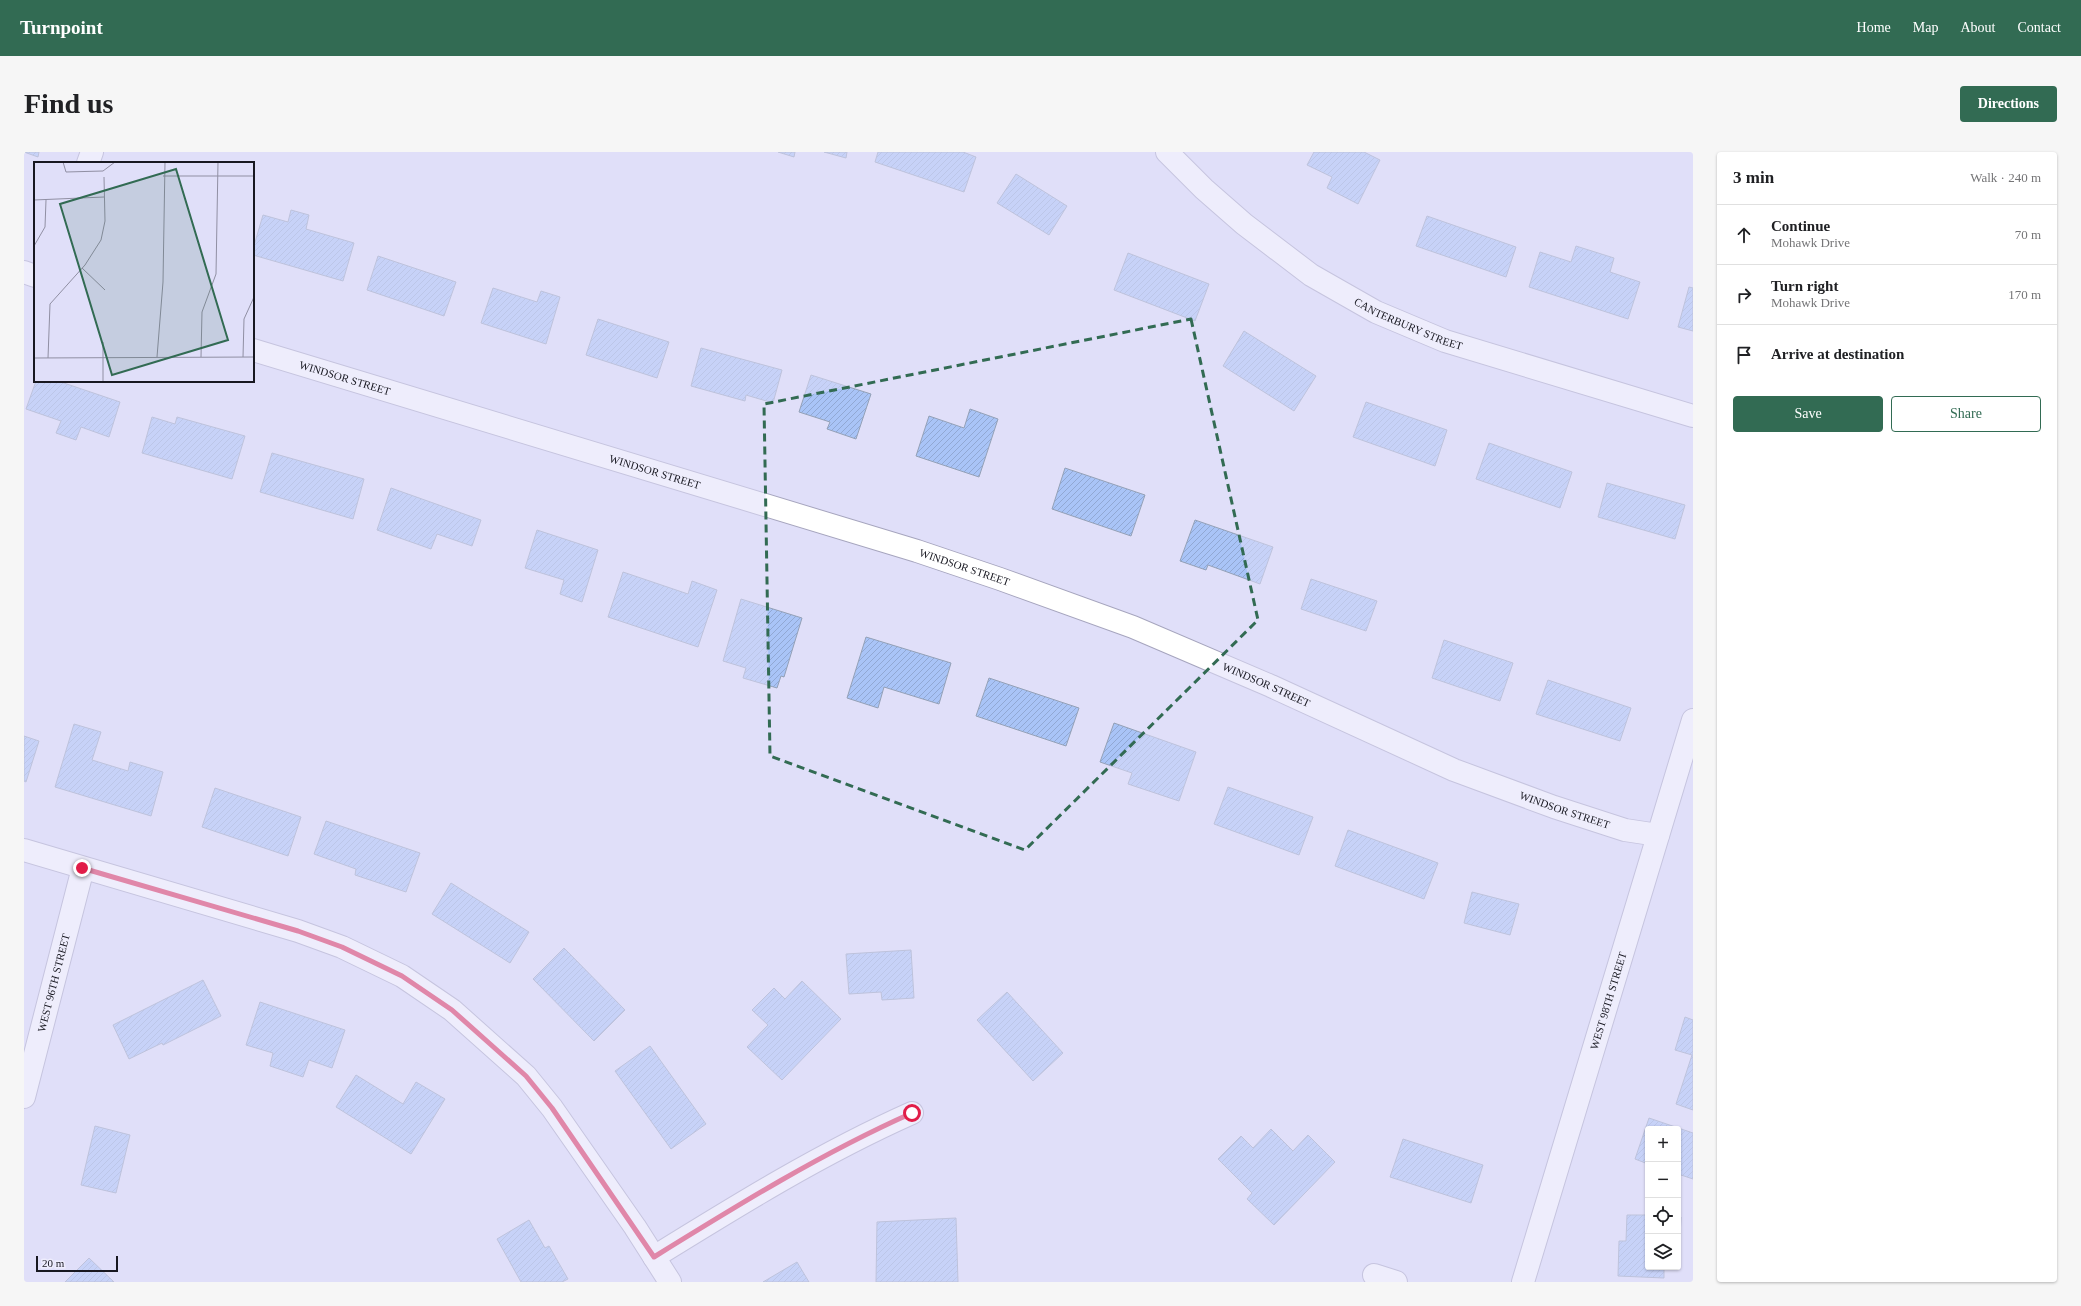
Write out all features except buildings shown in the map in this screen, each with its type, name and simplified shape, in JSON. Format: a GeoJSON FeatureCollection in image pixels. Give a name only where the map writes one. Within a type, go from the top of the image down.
{"type":"FeatureCollection","features":[{"type":"Feature","properties":{"kind":"street"},"geometry":{"type":"LineString","coordinates":[[88,162],[92,152]]}},
{"type":"Feature","properties":{"kind":"street","name":"CANTERBURY STREET"},"geometry":{"type":"LineString","coordinates":[[1167,152],[1204,189],[1244,224],[1311,275],[1376,312],[1445,341],[1693,416]]}},
{"type":"Feature","properties":{"kind":"street"},"geometry":{"type":"LineString","coordinates":[[24,272],[34,276]]}},
{"type":"Feature","properties":{"kind":"street","name":"WINDSOR STREET"},"geometry":{"type":"LineString","coordinates":[[254,350],[917,551],[1000,579],[1155,637],[1271,686],[1454,770],[1554,807],[1625,830],[1658,835]]}},
{"type":"Feature","properties":{"kind":"street","name":"WEST 98TH STREET"},"geometry":{"type":"LineString","coordinates":[[1523,1282],[1693,720]]}},
{"type":"Feature","properties":{"kind":"street"},"geometry":{"type":"LineString","coordinates":[[24,850],[298,931],[342,947],[402,976],[452,1010],[526,1076],[552,1108],[670,1282]]}},
{"type":"Feature","properties":{"kind":"street","name":"WEST 96TH STREET"},"geometry":{"type":"LineString","coordinates":[[24,1097],[82,868]]}},
{"type":"Feature","properties":{"kind":"street"},"geometry":{"type":"LineString","coordinates":[[654,1257],[762,1191],[874,1130],[912,1113]]}},
{"type":"Feature","properties":{"kind":"street"},"geometry":{"type":"LineString","coordinates":[[1374,1275],[1396,1282]]}},
{"type":"Feature","properties":{"kind":"highlighted area"},"geometry":{"type":"Polygon","coordinates":[[[1191,319],[1258,620],[1025,850],[770,756],[764,404],[1191,319]]]}},
{"type":"Feature","properties":{"kind":"route"},"geometry":{"type":"LineString","coordinates":[[82,868],[298,931],[342,947],[402,976],[452,1010],[526,1076],[552,1108],[635,1227],[654,1257],[762,1191],[874,1130],[912,1113]]}}]}
